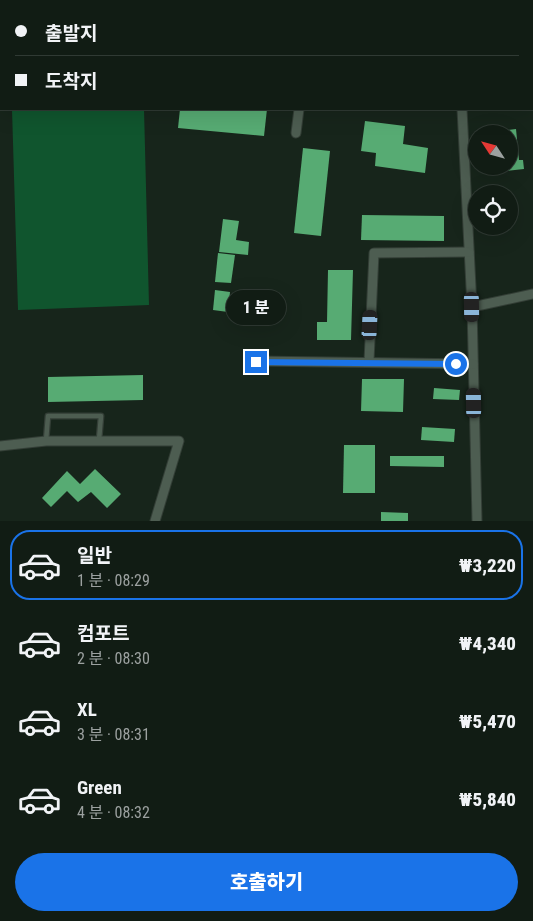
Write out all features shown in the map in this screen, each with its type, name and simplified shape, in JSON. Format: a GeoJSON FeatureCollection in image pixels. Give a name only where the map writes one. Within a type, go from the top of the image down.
{"type":"FeatureCollection","features":[{"type":"Feature","properties":{"kind":"street"},"geometry":{"type":"LineString","coordinates":[[296,133],[299,110]]}},
{"type":"Feature","properties":{"kind":"street"},"geometry":{"type":"LineString","coordinates":[[462,110],[472,307],[477,521]]}},
{"type":"Feature","properties":{"kind":"street"},"geometry":{"type":"LineString","coordinates":[[369,362],[374,253],[469,252]]}},
{"type":"Feature","properties":{"kind":"street"},"geometry":{"type":"LineString","coordinates":[[472,307],[533,294]]}},
{"type":"Feature","properties":{"kind":"street"},"geometry":{"type":"LineString","coordinates":[[256,362],[473,364]]}},
{"type":"Feature","properties":{"kind":"street"},"geometry":{"type":"LineString","coordinates":[[0,446],[46,441],[179,441],[155,521]]}},
{"type":"Feature","properties":{"kind":"lane"},"geometry":{"type":"LineString","coordinates":[[46,441],[48,416],[101,416],[99,440]]}},
{"type":"Feature","properties":{"kind":"shaded area"},"geometry":{"type":"Polygon","coordinates":[[[12,110],[144,110],[149,305],[18,310],[12,110]]]}},
{"type":"Feature","properties":{"kind":"building"},"geometry":{"type":"Polygon","coordinates":[[[180,110],[267,110],[264,136],[178,128],[180,110]]]}},
{"type":"Feature","properties":{"kind":"building"},"geometry":{"type":"Polygon","coordinates":[[[365,121],[405,126],[403,144],[428,148],[425,173],[375,166],[376,153],[361,151],[365,121]]]}},
{"type":"Feature","properties":{"kind":"building"},"geometry":{"type":"Polygon","coordinates":[[[303,148],[330,151],[321,236],[294,233],[303,148]]]}},
{"type":"Feature","properties":{"kind":"building"},"geometry":{"type":"Polygon","coordinates":[[[518,150],[519,160],[523,160],[524,169],[518,170],[518,150]]]}},
{"type":"Feature","properties":{"kind":"building"},"geometry":{"type":"Polygon","coordinates":[[[362,215],[444,216],[444,241],[361,240],[362,215]]]}},
{"type":"Feature","properties":{"kind":"building"},"geometry":{"type":"Polygon","coordinates":[[[223,219],[239,221],[236,240],[249,242],[248,255],[219,252],[223,219]]]}},
{"type":"Feature","properties":{"kind":"building"},"geometry":{"type":"Polygon","coordinates":[[[218,253],[235,255],[231,283],[215,282],[218,253]]]}},
{"type":"Feature","properties":{"kind":"building"},"geometry":{"type":"Polygon","coordinates":[[[328,270],[353,270],[351,340],[317,340],[317,322],[327,322],[328,270]]]}},
{"type":"Feature","properties":{"kind":"building"},"geometry":{"type":"Polygon","coordinates":[[[215,290],[230,292],[228,312],[213,310],[215,290]]]}},
{"type":"Feature","properties":{"kind":"building"},"geometry":{"type":"Polygon","coordinates":[[[143,375],[143,400],[48,402],[48,377],[143,375]]]}},
{"type":"Feature","properties":{"kind":"building"},"geometry":{"type":"Polygon","coordinates":[[[362,379],[404,379],[403,412],[361,411],[362,379]]]}},
{"type":"Feature","properties":{"kind":"building"},"geometry":{"type":"Polygon","coordinates":[[[434,388],[460,390],[459,400],[433,399],[434,388]]]}},
{"type":"Feature","properties":{"kind":"building"},"geometry":{"type":"Polygon","coordinates":[[[422,427],[455,429],[454,442],[421,440],[422,427]]]}},
{"type":"Feature","properties":{"kind":"building"},"geometry":{"type":"Polygon","coordinates":[[[344,445],[375,445],[375,493],[343,493],[344,445]]]}},
{"type":"Feature","properties":{"kind":"building"},"geometry":{"type":"Polygon","coordinates":[[[390,456],[444,456],[444,467],[390,466],[390,456]]]}},
{"type":"Feature","properties":{"kind":"building"},"geometry":{"type":"Polygon","coordinates":[[[95,469],[121,494],[107,508],[91,492],[78,502],[67,491],[51,507],[42,498],[67,471],[80,484],[95,469]]]}},
{"type":"Feature","properties":{"kind":"building"},"geometry":{"type":"Polygon","coordinates":[[[381,512],[408,513],[408,521],[381,521],[381,512]]]}},
{"type":"Feature","properties":{"kind":"route"},"geometry":{"type":"LineString","coordinates":[[256,362],[456,364]]}}]}
